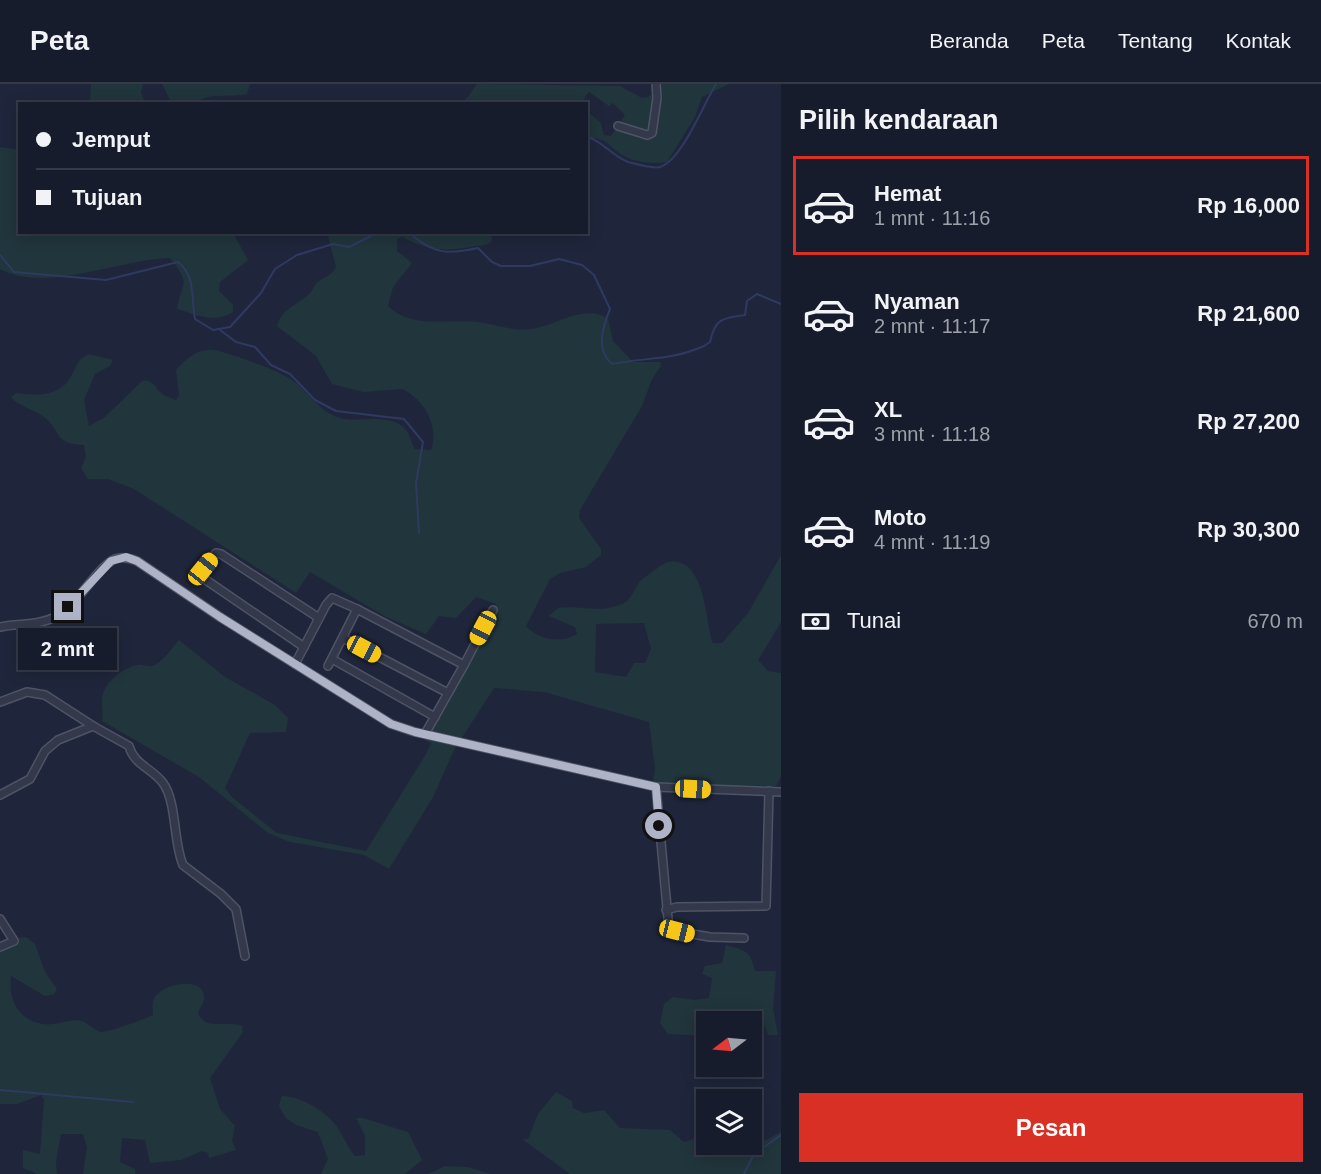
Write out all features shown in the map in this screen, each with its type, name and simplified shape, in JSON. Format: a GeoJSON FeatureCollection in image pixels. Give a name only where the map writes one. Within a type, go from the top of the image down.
{"type":"FeatureCollection","features":[{"type":"Feature","properties":{"kind":"street"},"geometry":{"type":"LineString","coordinates":[[618,126],[651,134],[657,98],[656,84]]}},
{"type":"Feature","properties":{"kind":"street"},"geometry":{"type":"LineString","coordinates":[[304,647],[203,578],[203,569],[216,553],[221,554],[319,618]]}},
{"type":"Feature","properties":{"kind":"street"},"geometry":{"type":"LineString","coordinates":[[0,627],[42,622],[57,616],[79,598],[111,561],[126,557],[137,561],[391,724],[425,734],[656,787],[781,792]]}},
{"type":"Feature","properties":{"kind":"street"},"geometry":{"type":"LineString","coordinates":[[296,664],[319,618],[332,598],[464,664]]}},
{"type":"Feature","properties":{"kind":"street"},"geometry":{"type":"LineString","coordinates":[[357,609],[330,662],[435,717]]}},
{"type":"Feature","properties":{"kind":"street"},"geometry":{"type":"LineString","coordinates":[[425,734],[493,610]]}},
{"type":"Feature","properties":{"kind":"street"},"geometry":{"type":"LineString","coordinates":[[343,638],[448,693]]}},
{"type":"Feature","properties":{"kind":"street"},"geometry":{"type":"LineString","coordinates":[[0,702],[27,692],[45,695],[129,746],[132,756],[163,783],[182,862],[186,868],[221,894],[236,909],[245,956]]}},
{"type":"Feature","properties":{"kind":"street"},"geometry":{"type":"LineString","coordinates":[[0,795],[30,779],[45,751],[57,740],[93,726]]}},
{"type":"Feature","properties":{"kind":"street"},"geometry":{"type":"LineString","coordinates":[[656,787],[669,930],[710,937],[744,938]]}},
{"type":"Feature","properties":{"kind":"street"},"geometry":{"type":"LineString","coordinates":[[666,910],[677,907],[766,906],[769,791]]}},
{"type":"Feature","properties":{"kind":"street"},"geometry":{"type":"LineString","coordinates":[[0,919],[14,941],[0,947]]}},
{"type":"Feature","properties":{"kind":"shaded area"},"geometry":{"type":"Polygon","coordinates":[[[91,84],[143,84],[141,92],[145,102],[90,102],[91,84]]]}},
{"type":"Feature","properties":{"kind":"shaded area"},"geometry":{"type":"Polygon","coordinates":[[[162,84],[250,84],[247,94],[213,96],[198,102],[171,102],[162,84]]]}},
{"type":"Feature","properties":{"kind":"shaded area"},"geometry":{"type":"Polygon","coordinates":[[[477,84],[620,86],[642,98],[653,93],[654,84],[729,84],[702,97],[695,117],[667,162],[656,163],[639,162],[618,152],[600,139],[588,138],[588,112],[601,123],[604,135],[611,136],[625,115],[613,103],[609,106],[589,92],[582,102],[462,102],[477,84]]]}},
{"type":"Feature","properties":{"kind":"shaded area"},"geometry":{"type":"Polygon","coordinates":[[[0,147],[18,150],[18,234],[234,234],[248,260],[220,282],[219,291],[233,305],[233,312],[226,316],[212,318],[177,309],[184,283],[170,258],[61,277],[18,276],[0,269],[0,147]]]}},
{"type":"Feature","properties":{"kind":"shaded area"},"geometry":{"type":"Polygon","coordinates":[[[321,234],[491,234],[492,241],[487,244],[452,249],[435,249],[402,237],[397,239],[397,251],[412,263],[393,287],[388,306],[408,318],[430,322],[466,321],[518,329],[542,327],[580,314],[590,313],[608,319],[613,341],[633,362],[660,362],[661,366],[652,379],[642,406],[580,510],[579,518],[601,549],[601,555],[586,567],[560,573],[550,579],[526,626],[537,635],[550,639],[571,637],[577,634],[575,627],[549,616],[558,608],[614,607],[626,602],[639,583],[659,567],[668,562],[681,563],[690,569],[697,579],[713,643],[722,643],[748,613],[781,555],[781,622],[758,660],[768,671],[781,673],[781,776],[776,786],[653,783],[655,768],[649,722],[544,692],[494,688],[454,750],[433,797],[389,869],[364,855],[290,842],[268,833],[199,777],[102,721],[102,697],[112,679],[133,666],[156,664],[179,640],[225,677],[275,705],[288,718],[286,732],[250,733],[225,788],[233,798],[277,833],[366,851],[426,754],[431,743],[425,740],[438,720],[496,604],[476,597],[456,618],[439,616],[426,634],[386,617],[310,572],[296,593],[134,489],[108,479],[88,479],[81,468],[86,457],[84,445],[62,439],[44,417],[11,397],[16,393],[47,394],[61,388],[80,360],[89,354],[113,360],[110,366],[95,374],[84,400],[89,426],[105,417],[142,381],[151,382],[162,394],[176,400],[179,395],[176,370],[196,353],[211,350],[240,357],[286,376],[334,416],[351,420],[389,420],[397,423],[407,431],[415,449],[431,450],[432,423],[423,407],[410,394],[402,389],[364,392],[332,384],[316,356],[277,326],[287,311],[311,292],[317,283],[336,267],[328,236],[321,234]],[[644,623],[596,624],[595,672],[626,677],[634,663],[645,663],[651,649],[644,623]]]}},
{"type":"Feature","properties":{"kind":"shaded area"},"geometry":{"type":"Polygon","coordinates":[[[26,937],[35,944],[45,972],[57,989],[54,994],[45,996],[11,976],[12,999],[19,1011],[30,1020],[47,1024],[80,1020],[97,1031],[104,1032],[153,1015],[153,1001],[157,995],[173,986],[191,984],[203,992],[204,1000],[198,1013],[202,1019],[211,1024],[242,1026],[243,1032],[210,1078],[220,1109],[235,1126],[232,1141],[236,1150],[209,1158],[208,1153],[202,1151],[181,1160],[150,1163],[145,1140],[122,1138],[120,1162],[135,1169],[135,1174],[83,1174],[87,1147],[83,1134],[61,1134],[56,1161],[57,1174],[37,1174],[23,1168],[23,1150],[40,1154],[44,1100],[41,1095],[17,1104],[0,1104],[0,948],[15,938],[26,937]]]}},
{"type":"Feature","properties":{"kind":"shaded area"},"geometry":{"type":"Polygon","coordinates":[[[726,945],[746,952],[755,971],[776,971],[773,1008],[778,1035],[768,1035],[765,1026],[762,1026],[762,1011],[696,1011],[696,1035],[668,1034],[660,1023],[664,1004],[673,997],[694,1000],[709,998],[712,978],[702,974],[705,966],[722,963],[726,945]]]}},
{"type":"Feature","properties":{"kind":"shaded area"},"geometry":{"type":"Polygon","coordinates":[[[556,1092],[572,1101],[573,1108],[584,1113],[604,1110],[620,1128],[670,1130],[684,1142],[696,1138],[696,1155],[762,1155],[762,1139],[766,1140],[781,1132],[781,1174],[570,1174],[522,1139],[528,1139],[538,1114],[556,1092]]]}},
{"type":"Feature","properties":{"kind":"shaded area"},"geometry":{"type":"Polygon","coordinates":[[[282,1096],[306,1102],[327,1116],[338,1128],[355,1156],[365,1155],[365,1136],[356,1118],[363,1118],[408,1132],[422,1160],[405,1174],[321,1174],[328,1159],[318,1132],[296,1125],[286,1118],[279,1106],[282,1096]]]}},
{"type":"Feature","properties":{"kind":"shaded area"},"geometry":{"type":"Polygon","coordinates":[[[445,1166],[468,1167],[490,1174],[428,1174],[445,1166]]]}},
{"type":"Feature","properties":{"kind":"waterway"},"geometry":{"type":"LineString","coordinates":[[588,138],[628,162],[648,167],[660,167],[668,162],[684,143],[716,84]]}},
{"type":"Feature","properties":{"kind":"waterway"},"geometry":{"type":"LineString","coordinates":[[0,255],[14,272],[106,280],[178,262],[188,274],[192,288],[195,319],[213,330],[230,327],[261,293],[275,269],[297,255],[333,244],[349,247],[375,234]]}},
{"type":"Feature","properties":{"kind":"waterway"},"geometry":{"type":"LineString","coordinates":[[411,234],[425,245],[441,251],[457,252],[478,248],[492,262],[501,266],[530,266],[559,259],[582,265],[594,275],[610,309],[603,330],[602,345],[612,364],[680,354],[704,346],[710,342],[717,324],[731,317],[745,315],[747,301],[757,294],[781,304]]}},
{"type":"Feature","properties":{"kind":"waterway"},"geometry":{"type":"LineString","coordinates":[[220,330],[236,342],[255,347],[271,365],[290,374],[315,400],[336,411],[404,419],[423,442],[416,483],[419,533]]}},
{"type":"Feature","properties":{"kind":"waterway"},"geometry":{"type":"LineString","coordinates":[[0,1090],[133,1102]]}},
{"type":"Feature","properties":{"kind":"waterway"},"geometry":{"type":"LineString","coordinates":[[744,1174],[754,1154],[781,1135]]}},
{"type":"Feature","properties":{"kind":"route"},"geometry":{"type":"LineString","coordinates":[[68,607],[79,598],[111,561],[126,557],[137,561],[220,617],[391,724],[415,732],[656,787],[659,826]]}}]}
